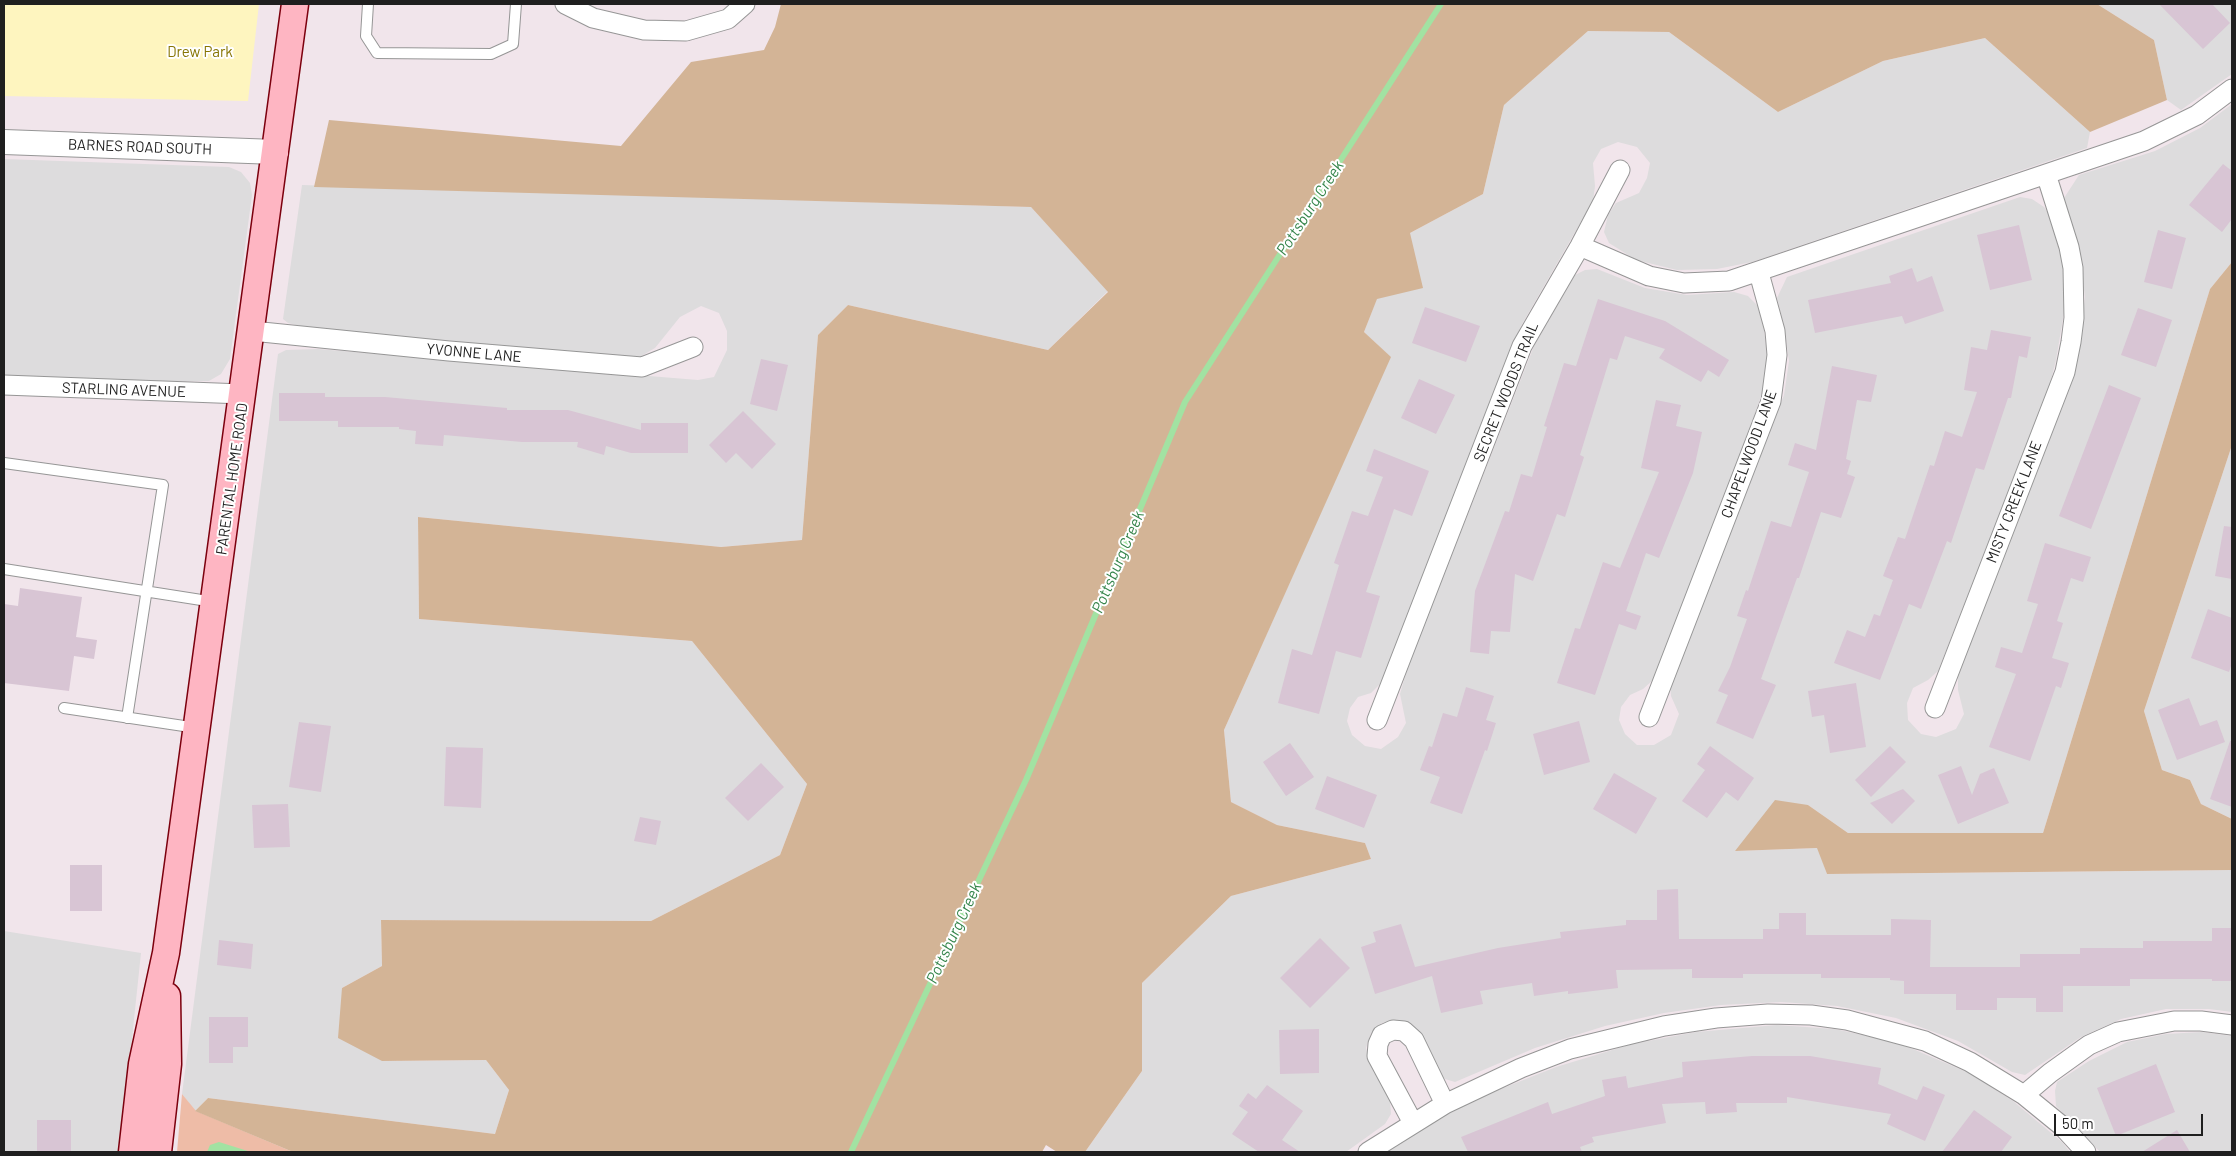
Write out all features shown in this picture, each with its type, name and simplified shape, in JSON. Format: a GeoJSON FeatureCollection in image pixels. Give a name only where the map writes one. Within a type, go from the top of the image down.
{"type":"FeatureCollection","features":[{"type":"Feature","properties":{"kind":"main road","name":"PARENTAL HOME ROAD"},"geometry":{"type":"LineString","coordinates":[[132,1152],[142,1064],[166,953],[295,4]]}},
{"type":"Feature","properties":{"kind":"main road","name":"PARENTAL HOME ROAD"},"geometry":{"type":"LineString","coordinates":[[158,1152],[168,1064],[166,953]]}},
{"type":"Feature","properties":{"kind":"street"},"geometry":{"type":"LineString","coordinates":[[565,4],[594,18],[644,30],[686,31],[728,19],[745,4]]}},
{"type":"Feature","properties":{"kind":"street"},"geometry":{"type":"LineString","coordinates":[[1580,246],[1648,276],[1684,283],[1729,282],[2144,141],[2172,130],[2198,115],[2232,89]]}},
{"type":"Feature","properties":{"kind":"street","name":"BARNES ROAD SOUTH"},"geometry":{"type":"LineString","coordinates":[[4,142],[276,152]]}},
{"type":"Feature","properties":{"kind":"street","name":"SECRET WOODS TRAIL"},"geometry":{"type":"LineString","coordinates":[[1377,720],[1522,346],[1580,246],[1620,170]]}},
{"type":"Feature","properties":{"kind":"street","name":"MISTY CREEK LANE"},"geometry":{"type":"LineString","coordinates":[[1935,708],[2065,372],[2074,318],[2074,293],[2069,247],[2046,174]]}},
{"type":"Feature","properties":{"kind":"street","name":"CHAPELWOOD LANE"},"geometry":{"type":"LineString","coordinates":[[1649,717],[1771,401],[1775,380],[1777,347],[1775,331],[1759,273]]}},
{"type":"Feature","properties":{"kind":"street","name":"YVONNE LANE"},"geometry":{"type":"LineString","coordinates":[[252,331],[642,368],[693,347]]}},
{"type":"Feature","properties":{"kind":"street","name":"STARLING AVENUE"},"geometry":{"type":"LineString","coordinates":[[4,385],[243,394]]}},
{"type":"Feature","properties":{"kind":"street"},"geometry":{"type":"LineString","coordinates":[[1368,1152],[1444,1104],[1521,1068],[1570,1049],[1664,1026],[1716,1018],[1768,1014],[1811,1015],[1847,1020],[1925,1041],[1970,1062],[2024,1095],[2062,1126],[2086,1152]]}},
{"type":"Feature","properties":{"kind":"street"},"geometry":{"type":"LineString","coordinates":[[2024,1095],[2050,1073],[2089,1046],[2118,1032],[2174,1021],[2201,1021],[2232,1025]]}},
{"type":"Feature","properties":{"kind":"street"},"geometry":{"type":"LineString","coordinates":[[1413,1124],[1377,1056],[1378,1044],[1382,1035],[1393,1030],[1404,1031],[1414,1040],[1444,1104]]}},
{"type":"Feature","properties":{"kind":"lane"},"geometry":{"type":"LineString","coordinates":[[368,4],[366,36],[377,53],[491,54],[513,44],[516,4]]}},
{"type":"Feature","properties":{"kind":"lane"},"geometry":{"type":"LineString","coordinates":[[4,463],[163,485],[148,592],[127,718]]}},
{"type":"Feature","properties":{"kind":"lane"},"geometry":{"type":"LineString","coordinates":[[4,569],[215,602]]}},
{"type":"Feature","properties":{"kind":"lane"},"geometry":{"type":"LineString","coordinates":[[64,708],[197,728]]}},
{"type":"Feature","properties":{"kind":"shaded area"},"geometry":{"type":"Polygon","coordinates":[[[781,4],[2097,4],[2154,40],[2167,100],[2090,132],[1985,38],[1883,61],[1778,112],[1669,32],[1588,31],[1504,105],[1483,194],[1410,233],[1423,288],[1377,299],[1364,332],[1391,357],[1224,730],[1231,802],[1277,825],[1365,843],[1371,859],[1231,896],[1142,983],[1142,1071],[1085,1152],[1057,1152],[1046,1145],[1042,1152],[293,1152],[195,1111],[208,1098],[495,1134],[509,1090],[486,1060],[382,1061],[338,1038],[342,988],[382,966],[381,920],[651,921],[780,855],[807,784],[692,641],[419,619],[418,517],[721,547],[802,540],[818,335],[848,305],[1048,350],[1108,292],[1031,207],[314,187],[329,120],[621,146],[691,62],[764,50],[775,27],[781,4]]]}},
{"type":"Feature","properties":{"kind":"shaded area"},"geometry":{"type":"Polygon","coordinates":[[[2097,4],[2232,4],[2232,74],[2181,110],[2167,100],[2154,40],[2097,4]]]}},
{"type":"Feature","properties":{"kind":"shaded area"},"geometry":{"type":"Polygon","coordinates":[[[1588,31],[1669,32],[1778,112],[1883,61],[1985,38],[2090,132],[2087,148],[1752,262],[1717,269],[1677,270],[1636,260],[1609,243],[1604,232],[1608,215],[1616,203],[1639,193],[1647,178],[1650,163],[1637,147],[1618,142],[1601,149],[1593,163],[1595,186],[1593,201],[1521,326],[1381,683],[1371,693],[1358,697],[1350,708],[1347,721],[1352,735],[1365,746],[1381,749],[1398,737],[1406,723],[1400,694],[1408,666],[1534,346],[1575,275],[1585,270],[1597,269],[1645,288],[1687,295],[1734,292],[1748,296],[1758,306],[1764,330],[1768,361],[1763,390],[1752,423],[1653,680],[1643,689],[1630,695],[1621,707],[1619,720],[1625,734],[1637,745],[1654,745],[1671,735],[1679,714],[1671,696],[1670,682],[1784,395],[1789,361],[1784,326],[1777,298],[1787,277],[2020,197],[2032,199],[2044,207],[2050,216],[2063,265],[2065,307],[2056,360],[2048,392],[1938,671],[1928,680],[1913,688],[1907,703],[1908,720],[1921,734],[1936,737],[1956,729],[1964,714],[1958,690],[1958,672],[2077,362],[2085,297],[2078,248],[2064,198],[2079,175],[2155,151],[2200,128],[2232,104],[2232,262],[2210,289],[2043,833],[1848,833],[1808,805],[1735,851],[1818,848],[1827,874],[2232,870],[2232,1012],[2209,1009],[2166,1009],[2121,1019],[2081,1037],[2025,1075],[2012,1072],[1958,1041],[1896,1018],[1837,1006],[1781,1002],[1721,1005],[1664,1013],[1605,1026],[1535,1048],[1455,1082],[1445,1079],[1435,1069],[1411,1025],[1396,1020],[1382,1023],[1371,1033],[1366,1048],[1370,1063],[1390,1099],[1391,1114],[1385,1124],[1346,1152],[1085,1152],[1142,1071],[1142,983],[1231,896],[1371,859],[1365,843],[1277,825],[1231,802],[1224,730],[1390,357],[1364,332],[1377,298],[1410,233],[1483,194],[1504,105],[1588,31]]]}},
{"type":"Feature","properties":{"kind":"shaded area"},"geometry":{"type":"Polygon","coordinates":[[[4,159],[229,167],[241,172],[250,183],[252,195],[230,359],[221,374],[209,381],[161,382],[4,376],[4,159]]]}},
{"type":"Feature","properties":{"kind":"shaded area"},"geometry":{"type":"Polygon","coordinates":[[[302,185],[1031,207],[1108,291],[1048,350],[848,305],[818,335],[802,540],[721,547],[418,517],[419,619],[692,641],[807,784],[780,855],[651,921],[381,920],[382,966],[342,988],[382,1061],[486,1060],[509,1090],[495,1134],[208,1098],[195,1111],[182,1094],[278,354],[286,350],[318,349],[698,380],[714,377],[727,350],[727,331],[719,313],[701,306],[680,317],[655,348],[638,358],[328,333],[288,323],[283,319],[302,185]]]}},
{"type":"Feature","properties":{"kind":"shaded area"},"geometry":{"type":"Polygon","coordinates":[[[2232,262],[2232,445],[2144,711],[2162,770],[2190,780],[2201,804],[2232,819],[2232,870],[1827,874],[1817,848],[1735,851],[1775,800],[1808,805],[1848,833],[2043,833],[2210,289],[2232,262]]]}},
{"type":"Feature","properties":{"kind":"shaded area"},"geometry":{"type":"Polygon","coordinates":[[[2232,445],[2232,819],[2201,804],[2190,780],[2162,770],[2144,711],[2232,445]]]}},
{"type":"Feature","properties":{"kind":"shaded area"},"geometry":{"type":"Polygon","coordinates":[[[4,931],[141,953],[120,1152],[4,1152],[4,931]]]}},
{"type":"Feature","properties":{"kind":"shaded area"},"geometry":{"type":"Polygon","coordinates":[[[1777,1025],[1835,1029],[1899,1043],[1969,1073],[2013,1101],[2062,1142],[2070,1152],[1386,1152],[1468,1102],[1556,1067],[1632,1044],[1696,1032],[1777,1025]]]}},
{"type":"Feature","properties":{"kind":"shaded area"},"geometry":{"type":"Polygon","coordinates":[[[2202,1032],[2232,1036],[2232,1152],[2100,1152],[2056,1106],[2055,1091],[2057,1082],[2089,1061],[2127,1042],[2166,1034],[2202,1032]]]}},
{"type":"Feature","properties":{"kind":"shaded area"},"geometry":{"type":"Polygon","coordinates":[[[182,1094],[196,1111],[293,1152],[177,1152],[182,1094]]]}},
{"type":"Feature","properties":{"kind":"shaded area"},"geometry":{"type":"Polygon","coordinates":[[[219,1142],[251,1152],[207,1152],[210,1145],[219,1142]]]}},
{"type":"Feature","properties":{"kind":"green space","name":"Drew Park"},"geometry":{"type":"Polygon","coordinates":[[[4,4],[259,4],[248,101],[4,96],[4,4]]]}},
{"type":"Feature","properties":{"kind":"building"},"geometry":{"type":"Polygon","coordinates":[[[2159,4],[2212,4],[2230,23],[2203,49],[2159,4]]]}},
{"type":"Feature","properties":{"kind":"building"},"geometry":{"type":"Polygon","coordinates":[[[2223,164],[2232,171],[2232,219],[2222,232],[2189,205],[2223,164]]]}},
{"type":"Feature","properties":{"kind":"building"},"geometry":{"type":"Polygon","coordinates":[[[2019,225],[2032,280],[1990,290],[1977,235],[2019,225]]]}},
{"type":"Feature","properties":{"kind":"building"},"geometry":{"type":"Polygon","coordinates":[[[2158,230],[2186,238],[2172,289],[2144,282],[2158,230]]]}},
{"type":"Feature","properties":{"kind":"building"},"geometry":{"type":"Polygon","coordinates":[[[1912,268],[1917,282],[1932,276],[1944,311],[1905,324],[1902,316],[1815,333],[1808,300],[1891,283],[1889,276],[1912,268]]]}},
{"type":"Feature","properties":{"kind":"building"},"geometry":{"type":"Polygon","coordinates":[[[1598,299],[1665,321],[1729,360],[1719,377],[1708,370],[1701,382],[1659,358],[1665,349],[1625,336],[1617,360],[1610,358],[1580,455],[1584,457],[1565,517],[1557,514],[1533,581],[1515,574],[1510,632],[1491,631],[1489,654],[1470,652],[1475,591],[1505,511],[1509,512],[1521,474],[1532,477],[1547,427],[1544,426],[1564,363],[1576,366],[1598,299]]]}},
{"type":"Feature","properties":{"kind":"building"},"geometry":{"type":"Polygon","coordinates":[[[1425,307],[1480,326],[1466,362],[1412,343],[1425,307]]]}},
{"type":"Feature","properties":{"kind":"building"},"geometry":{"type":"Polygon","coordinates":[[[2138,308],[2172,320],[2156,367],[2121,355],[2138,308]]]}},
{"type":"Feature","properties":{"kind":"building"},"geometry":{"type":"Polygon","coordinates":[[[1991,330],[2031,337],[2027,358],[2019,356],[2011,398],[2008,398],[1984,470],[1976,468],[1951,543],[1947,541],[1921,609],[1909,604],[1880,680],[1834,663],[1847,630],[1865,637],[1874,614],[1880,616],[1893,580],[1883,576],[1898,537],[1905,539],[1930,465],[1934,466],[1945,431],[1962,437],[1977,392],[1964,390],[1971,347],[1987,350],[1991,330]]]}},
{"type":"Feature","properties":{"kind":"building"},"geometry":{"type":"Polygon","coordinates":[[[761,359],[788,365],[777,411],[750,404],[761,359]]]}},
{"type":"Feature","properties":{"kind":"building"},"geometry":{"type":"Polygon","coordinates":[[[1832,366],[1877,375],[1871,402],[1857,400],[1846,459],[1851,461],[1847,474],[1855,477],[1841,518],[1821,512],[1799,578],[1797,578],[1761,679],[1776,685],[1753,739],[1716,723],[1728,695],[1718,691],[1730,667],[1747,619],[1737,616],[1746,590],[1748,591],[1771,521],[1791,527],[1809,472],[1788,465],[1795,443],[1816,450],[1832,366]]]}},
{"type":"Feature","properties":{"kind":"building"},"geometry":{"type":"Polygon","coordinates":[[[1419,379],[1455,395],[1436,434],[1401,418],[1419,379]]]}},
{"type":"Feature","properties":{"kind":"building"},"geometry":{"type":"Polygon","coordinates":[[[2109,385],[2141,398],[2091,529],[2059,516],[2109,385]]]}},
{"type":"Feature","properties":{"kind":"building"},"geometry":{"type":"Polygon","coordinates":[[[279,393],[325,393],[325,397],[385,397],[507,408],[507,410],[568,410],[641,430],[641,423],[688,423],[688,453],[631,453],[606,446],[604,455],[577,447],[578,442],[522,442],[444,435],[443,446],[415,444],[416,431],[399,429],[399,427],[338,427],[338,421],[279,421],[279,393]]]}},
{"type":"Feature","properties":{"kind":"building"},"geometry":{"type":"Polygon","coordinates":[[[1656,400],[1681,405],[1676,426],[1702,432],[1693,473],[1659,558],[1646,553],[1626,611],[1641,616],[1636,630],[1619,624],[1595,695],[1557,683],[1575,628],[1580,629],[1603,562],[1620,568],[1659,472],[1641,468],[1656,400]]]}},
{"type":"Feature","properties":{"kind":"building"},"geometry":{"type":"Polygon","coordinates":[[[743,411],[776,444],[752,469],[736,453],[726,463],[709,445],[743,411]]]}},
{"type":"Feature","properties":{"kind":"building"},"geometry":{"type":"Polygon","coordinates":[[[1374,449],[1429,471],[1412,516],[1394,509],[1366,592],[1380,596],[1361,658],[1336,651],[1319,714],[1278,703],[1292,649],[1312,655],[1339,565],[1334,563],[1352,511],[1368,516],[1383,477],[1366,471],[1374,449]]]}},
{"type":"Feature","properties":{"kind":"building"},"geometry":{"type":"Polygon","coordinates":[[[2224,526],[2232,527],[2232,579],[2215,576],[2224,526]]]}},
{"type":"Feature","properties":{"kind":"building"},"geometry":{"type":"Polygon","coordinates":[[[2045,543],[2091,557],[2083,582],[2071,578],[2057,621],[2063,623],[2052,658],[2069,663],[2061,688],[2056,686],[2030,761],[1989,747],[2016,674],[1995,667],[2001,647],[2022,653],[2038,604],[2027,601],[2045,543]]]}},
{"type":"Feature","properties":{"kind":"building"},"geometry":{"type":"Polygon","coordinates":[[[20,588],[82,597],[76,637],[97,640],[94,659],[74,656],[69,691],[4,683],[4,604],[18,606],[20,588]]]}},
{"type":"Feature","properties":{"kind":"building"},"geometry":{"type":"Polygon","coordinates":[[[2208,609],[2232,618],[2232,663],[2229,672],[2191,658],[2208,609]]]}},
{"type":"Feature","properties":{"kind":"building"},"geometry":{"type":"Polygon","coordinates":[[[1856,683],[1866,747],[1830,753],[1824,715],[1812,717],[1808,691],[1856,683]]]}},
{"type":"Feature","properties":{"kind":"building"},"geometry":{"type":"Polygon","coordinates":[[[1466,687],[1494,696],[1486,720],[1496,723],[1462,814],[1430,803],[1440,777],[1420,770],[1429,746],[1432,747],[1443,713],[1457,717],[1466,687]]]}},
{"type":"Feature","properties":{"kind":"building"},"geometry":{"type":"Polygon","coordinates":[[[2189,698],[2200,726],[2217,720],[2225,742],[2177,760],[2158,710],[2189,698]]]}},
{"type":"Feature","properties":{"kind":"building"},"geometry":{"type":"Polygon","coordinates":[[[1579,721],[1590,762],[1544,775],[1533,734],[1579,721]]]}},
{"type":"Feature","properties":{"kind":"building"},"geometry":{"type":"Polygon","coordinates":[[[299,722],[331,726],[321,792],[289,787],[299,722]]]}},
{"type":"Feature","properties":{"kind":"building"},"geometry":{"type":"Polygon","coordinates":[[[2230,741],[2232,741],[2232,807],[2210,799],[2230,741]]]}},
{"type":"Feature","properties":{"kind":"building"},"geometry":{"type":"Polygon","coordinates":[[[1290,743],[1314,777],[1286,796],[1263,762],[1290,743]]]}},
{"type":"Feature","properties":{"kind":"building"},"geometry":{"type":"Polygon","coordinates":[[[1710,746],[1754,778],[1738,801],[1726,792],[1707,818],[1682,801],[1705,770],[1697,764],[1710,746]]]}},
{"type":"Feature","properties":{"kind":"building"},"geometry":{"type":"Polygon","coordinates":[[[1890,746],[1906,762],[1871,797],[1855,780],[1890,746]]]}},
{"type":"Feature","properties":{"kind":"building"},"geometry":{"type":"Polygon","coordinates":[[[446,747],[483,748],[481,808],[444,806],[446,747]]]}},
{"type":"Feature","properties":{"kind":"building"},"geometry":{"type":"Polygon","coordinates":[[[761,763],[784,787],[748,821],[725,798],[761,763]]]}},
{"type":"Feature","properties":{"kind":"building"},"geometry":{"type":"Polygon","coordinates":[[[1961,766],[1972,795],[1980,774],[1994,768],[2009,803],[1958,824],[1938,775],[1961,766]]]}},
{"type":"Feature","properties":{"kind":"building"},"geometry":{"type":"Polygon","coordinates":[[[1614,773],[1657,798],[1636,834],[1593,809],[1614,773]]]}},
{"type":"Feature","properties":{"kind":"building"},"geometry":{"type":"Polygon","coordinates":[[[1327,776],[1377,795],[1364,828],[1315,809],[1327,776]]]}},
{"type":"Feature","properties":{"kind":"building"},"geometry":{"type":"Polygon","coordinates":[[[1903,789],[1915,801],[1892,824],[1870,803],[1903,789]]]}},
{"type":"Feature","properties":{"kind":"building"},"geometry":{"type":"Polygon","coordinates":[[[288,804],[290,847],[254,848],[252,805],[288,804]]]}},
{"type":"Feature","properties":{"kind":"building"},"geometry":{"type":"Polygon","coordinates":[[[640,817],[661,821],[656,845],[634,841],[640,817]]]}},
{"type":"Feature","properties":{"kind":"building"},"geometry":{"type":"Polygon","coordinates":[[[70,865],[102,865],[102,911],[70,911],[70,865]]]}},
{"type":"Feature","properties":{"kind":"building"},"geometry":{"type":"Polygon","coordinates":[[[1678,889],[1679,939],[1763,939],[1763,929],[1779,929],[1779,913],[1806,913],[1806,935],[1891,935],[1891,919],[1931,920],[1930,967],[2020,967],[2020,954],[2080,954],[2080,948],[2143,948],[2143,941],[2212,941],[2212,928],[2232,928],[2232,981],[2212,981],[2212,979],[2130,979],[2130,986],[2063,986],[2063,1012],[2036,1012],[2036,998],[1997,998],[1997,1010],[1956,1010],[1956,994],[1904,994],[1904,981],[1890,980],[1890,978],[1821,978],[1821,974],[1743,974],[1743,978],[1692,978],[1692,969],[1616,970],[1618,988],[1568,994],[1568,991],[1534,996],[1532,983],[1480,991],[1483,1004],[1441,1013],[1432,976],[1375,994],[1361,947],[1376,942],[1373,932],[1401,924],[1415,967],[1498,948],[1561,938],[1560,932],[1626,925],[1626,920],[1657,920],[1657,890],[1678,889]]]}},
{"type":"Feature","properties":{"kind":"building"},"geometry":{"type":"Polygon","coordinates":[[[1320,938],[1350,968],[1310,1008],[1280,978],[1320,938]]]}},
{"type":"Feature","properties":{"kind":"building"},"geometry":{"type":"Polygon","coordinates":[[[219,940],[253,944],[251,969],[217,965],[219,940]]]}},
{"type":"Feature","properties":{"kind":"building"},"geometry":{"type":"Polygon","coordinates":[[[209,1017],[248,1017],[248,1047],[233,1047],[233,1063],[209,1063],[209,1017]]]}},
{"type":"Feature","properties":{"kind":"building"},"geometry":{"type":"Polygon","coordinates":[[[1319,1029],[1319,1073],[1280,1074],[1279,1030],[1319,1029]]]}},
{"type":"Feature","properties":{"kind":"building"},"geometry":{"type":"Polygon","coordinates":[[[1752,1056],[1810,1056],[1881,1068],[1878,1084],[1917,1100],[1923,1086],[1945,1095],[1925,1141],[1887,1124],[1891,1114],[1787,1097],[1787,1103],[1736,1103],[1737,1112],[1706,1114],[1705,1102],[1662,1104],[1666,1123],[1592,1137],[1594,1142],[1580,1147],[1582,1152],[1468,1152],[1461,1137],[1548,1102],[1552,1114],[1605,1096],[1602,1080],[1626,1076],[1628,1088],[1683,1077],[1682,1062],[1752,1056]]]}},
{"type":"Feature","properties":{"kind":"building"},"geometry":{"type":"Polygon","coordinates":[[[2156,1064],[2175,1112],[2116,1136],[2097,1088],[2156,1064]]]}},
{"type":"Feature","properties":{"kind":"building"},"geometry":{"type":"Polygon","coordinates":[[[1267,1085],[1303,1111],[1282,1140],[1300,1152],[1259,1152],[1232,1134],[1248,1112],[1239,1106],[1248,1093],[1256,1099],[1267,1085]]]}},
{"type":"Feature","properties":{"kind":"building"},"geometry":{"type":"Polygon","coordinates":[[[1974,1110],[2012,1137],[2001,1152],[1942,1152],[1974,1110]]]}},
{"type":"Feature","properties":{"kind":"building"},"geometry":{"type":"Polygon","coordinates":[[[37,1120],[71,1120],[71,1152],[37,1152],[37,1120]]]}},
{"type":"Feature","properties":{"kind":"building"},"geometry":{"type":"Polygon","coordinates":[[[2177,1130],[2190,1152],[2142,1152],[2177,1130]]]}},
{"type":"Feature","properties":{"kind":"waterway","name":"Pottsburg Creek"},"geometry":{"type":"LineString","coordinates":[[851,1152],[1026,780],[1185,402],[1441,4]]}}]}
